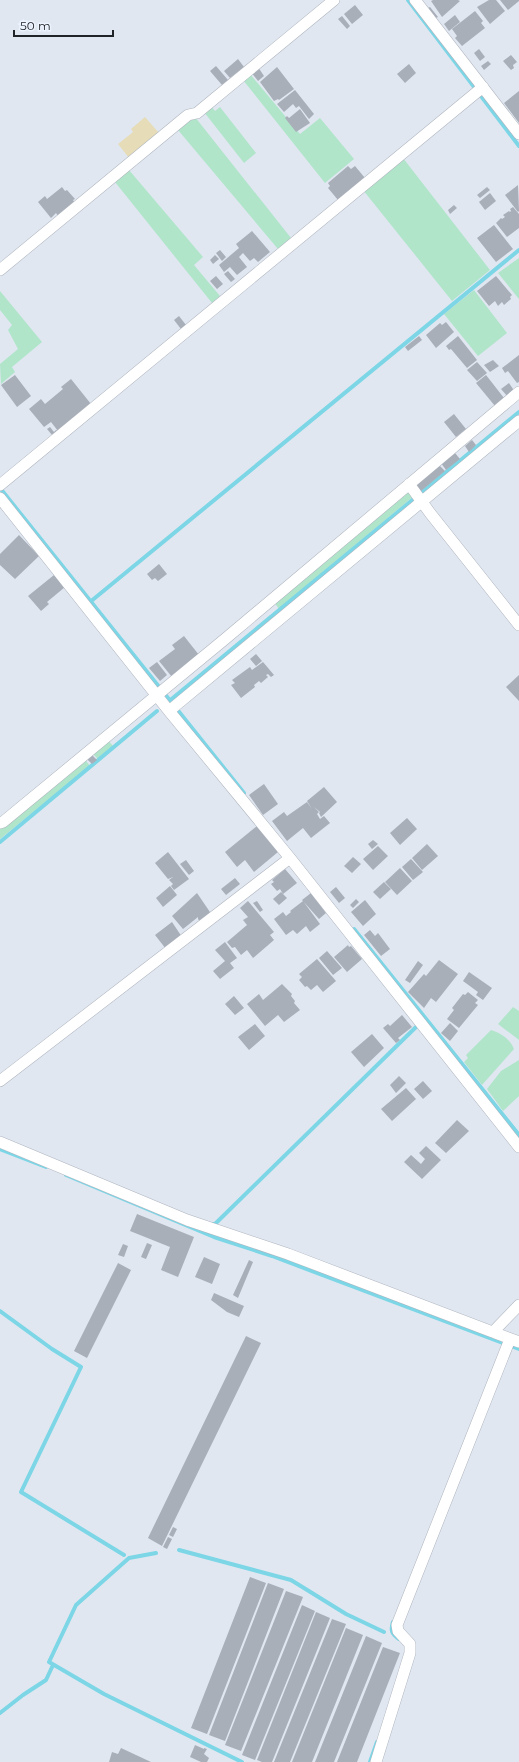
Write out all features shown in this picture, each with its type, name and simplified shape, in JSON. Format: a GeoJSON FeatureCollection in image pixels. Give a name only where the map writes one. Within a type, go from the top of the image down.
{"type":"FeatureCollection","features":[{"type":"Feature","properties":{"kind":"street"},"geometry":{"type":"LineString","coordinates":[[0,270],[188,115],[197,113],[334,0]]}},
{"type":"Feature","properties":{"kind":"street"},"geometry":{"type":"LineString","coordinates":[[415,0],[479,90],[519,134]]}},
{"type":"Feature","properties":{"kind":"street"},"geometry":{"type":"LineString","coordinates":[[0,485],[479,90]]}},
{"type":"Feature","properties":{"kind":"street"},"geometry":{"type":"LineString","coordinates":[[0,823],[160,693],[519,392]]}},
{"type":"Feature","properties":{"kind":"street"},"geometry":{"type":"LineString","coordinates":[[173,708],[418,498],[519,421]]}},
{"type":"Feature","properties":{"kind":"street"},"geometry":{"type":"LineString","coordinates":[[409,484],[418,498],[519,625]]}},
{"type":"Feature","properties":{"kind":"street"},"geometry":{"type":"LineString","coordinates":[[0,498],[173,708],[519,1147]]}},
{"type":"Feature","properties":{"kind":"street"},"geometry":{"type":"LineString","coordinates":[[0,1081],[290,858]]}},
{"type":"Feature","properties":{"kind":"street"},"geometry":{"type":"LineString","coordinates":[[0,1142],[187,1220],[288,1254],[493,1332],[511,1342],[397,1625],[398,1631],[410,1644],[410,1653],[376,1762]]}},
{"type":"Feature","properties":{"kind":"street"},"geometry":{"type":"LineString","coordinates":[[493,1332],[519,1305]]}},
{"type":"Feature","properties":{"kind":"green space"},"geometry":{"type":"Polygon","coordinates":[[[250,74],[300,134],[320,118],[354,159],[325,183],[243,80],[250,74]]]}},
{"type":"Feature","properties":{"kind":"green space"},"geometry":{"type":"Polygon","coordinates":[[[211,106],[215,111],[220,107],[256,153],[244,163],[204,112],[211,106]]]}},
{"type":"Feature","properties":{"kind":"green space"},"geometry":{"type":"Polygon","coordinates":[[[195,117],[291,238],[278,249],[178,130],[195,117]]]}},
{"type":"Feature","properties":{"kind":"green space"},"geometry":{"type":"Polygon","coordinates":[[[403,158],[490,270],[452,301],[363,190],[403,158]]]}},
{"type":"Feature","properties":{"kind":"green space"},"geometry":{"type":"Polygon","coordinates":[[[129,170],[203,257],[194,265],[220,296],[212,303],[115,182],[129,170]]]}},
{"type":"Feature","properties":{"kind":"green space"},"geometry":{"type":"Polygon","coordinates":[[[519,258],[519,299],[498,273],[519,258]]]}},
{"type":"Feature","properties":{"kind":"green space"},"geometry":{"type":"Polygon","coordinates":[[[474,290],[507,333],[478,356],[444,314],[474,290]]]}},
{"type":"Feature","properties":{"kind":"green space"},"geometry":{"type":"Polygon","coordinates":[[[0,291],[42,342],[12,367],[15,372],[1,384],[0,364],[18,349],[8,330],[12,325],[0,310],[0,291]]]}},
{"type":"Feature","properties":{"kind":"green space"},"geometry":{"type":"Polygon","coordinates":[[[407,492],[410,492],[414,496],[279,609],[274,602],[407,492]]]}},
{"type":"Feature","properties":{"kind":"green space"},"geometry":{"type":"Polygon","coordinates":[[[107,739],[113,746],[98,759],[91,752],[107,739]]]}},
{"type":"Feature","properties":{"kind":"green space"},"geometry":{"type":"Polygon","coordinates":[[[84,758],[90,766],[0,839],[0,824],[84,758]]]}},
{"type":"Feature","properties":{"kind":"green space"},"geometry":{"type":"Polygon","coordinates":[[[513,1007],[519,1011],[519,1040],[498,1024],[513,1007]]]}},
{"type":"Feature","properties":{"kind":"green space"},"geometry":{"type":"Polygon","coordinates":[[[491,1030],[505,1037],[514,1049],[482,1085],[464,1062],[468,1058],[466,1055],[491,1030]]]}},
{"type":"Feature","properties":{"kind":"green space"},"geometry":{"type":"Polygon","coordinates":[[[519,1060],[519,1096],[503,1111],[487,1089],[501,1071],[519,1060]]]}},
{"type":"Feature","properties":{"kind":"sand"},"geometry":{"type":"Polygon","coordinates":[[[145,117],[159,133],[129,158],[118,144],[133,132],[131,129],[145,117]]]}},
{"type":"Feature","properties":{"kind":"building"},"geometry":{"type":"Polygon","coordinates":[[[489,0],[496,0],[505,11],[490,24],[477,7],[489,0]]]}},
{"type":"Feature","properties":{"kind":"building"},"geometry":{"type":"Polygon","coordinates":[[[500,0],[519,0],[519,1],[508,10],[500,0]]]}},
{"type":"Feature","properties":{"kind":"building"},"geometry":{"type":"Polygon","coordinates":[[[431,1],[460,1],[442,17],[431,1]]]}},
{"type":"Feature","properties":{"kind":"building"},"geometry":{"type":"Polygon","coordinates":[[[355,5],[363,15],[352,24],[344,14],[355,5]]]}},
{"type":"Feature","properties":{"kind":"building"},"geometry":{"type":"Polygon","coordinates":[[[430,7],[438,17],[436,18],[428,8],[430,7]]]}},
{"type":"Feature","properties":{"kind":"building"},"geometry":{"type":"Polygon","coordinates":[[[475,11],[483,21],[481,23],[485,28],[462,46],[455,38],[457,36],[452,29],[475,11]]]}},
{"type":"Feature","properties":{"kind":"building"},"geometry":{"type":"Polygon","coordinates":[[[455,15],[460,22],[449,31],[444,24],[455,15]]]}},
{"type":"Feature","properties":{"kind":"building"},"geometry":{"type":"Polygon","coordinates":[[[342,16],[350,26],[347,29],[338,19],[342,16]]]}},
{"type":"Feature","properties":{"kind":"building"},"geometry":{"type":"Polygon","coordinates":[[[479,49],[485,57],[480,61],[474,53],[479,49]]]}},
{"type":"Feature","properties":{"kind":"building"},"geometry":{"type":"Polygon","coordinates":[[[511,55],[517,62],[513,65],[514,68],[511,70],[503,61],[511,55]]]}},
{"type":"Feature","properties":{"kind":"building"},"geometry":{"type":"Polygon","coordinates":[[[238,59],[244,67],[230,78],[224,71],[238,59]]]}},
{"type":"Feature","properties":{"kind":"building"},"geometry":{"type":"Polygon","coordinates":[[[488,61],[491,64],[484,70],[481,66],[488,61]]]}},
{"type":"Feature","properties":{"kind":"building"},"geometry":{"type":"Polygon","coordinates":[[[409,64],[416,73],[405,83],[397,74],[409,64]]]}},
{"type":"Feature","properties":{"kind":"building"},"geometry":{"type":"Polygon","coordinates":[[[216,66],[228,80],[222,85],[210,71],[216,66]]]}},
{"type":"Feature","properties":{"kind":"building"},"geometry":{"type":"Polygon","coordinates":[[[258,67],[264,76],[258,81],[251,72],[258,67]]]}},
{"type":"Feature","properties":{"kind":"building"},"geometry":{"type":"Polygon","coordinates":[[[277,67],[294,89],[279,100],[274,101],[260,82],[277,67]]]}},
{"type":"Feature","properties":{"kind":"building"},"geometry":{"type":"Polygon","coordinates":[[[295,90],[314,114],[309,119],[299,106],[296,108],[293,104],[284,112],[277,104],[295,90]]]}},
{"type":"Feature","properties":{"kind":"building"},"geometry":{"type":"Polygon","coordinates":[[[519,91],[519,123],[504,103],[519,91]]]}},
{"type":"Feature","properties":{"kind":"building"},"geometry":{"type":"Polygon","coordinates":[[[300,109],[310,123],[296,132],[285,118],[287,116],[289,118],[300,109]]]}},
{"type":"Feature","properties":{"kind":"building"},"geometry":{"type":"Polygon","coordinates":[[[348,166],[351,169],[355,166],[365,178],[338,200],[328,188],[330,186],[328,183],[348,166]]]}},
{"type":"Feature","properties":{"kind":"building"},"geometry":{"type":"Polygon","coordinates":[[[518,185],[519,211],[518,212],[505,195],[518,185]]]}},
{"type":"Feature","properties":{"kind":"building"},"geometry":{"type":"Polygon","coordinates":[[[62,187],[75,199],[73,200],[75,203],[58,216],[56,213],[51,218],[38,202],[45,196],[47,199],[62,187]]]}},
{"type":"Feature","properties":{"kind":"building"},"geometry":{"type":"Polygon","coordinates":[[[487,187],[490,190],[480,198],[477,195],[487,187]]]}},
{"type":"Feature","properties":{"kind":"building"},"geometry":{"type":"Polygon","coordinates":[[[490,193],[496,201],[485,210],[479,202],[490,193]]]}},
{"type":"Feature","properties":{"kind":"building"},"geometry":{"type":"Polygon","coordinates":[[[454,205],[457,208],[450,214],[448,210],[454,205]]]}},
{"type":"Feature","properties":{"kind":"building"},"geometry":{"type":"Polygon","coordinates":[[[513,207],[519,214],[519,228],[507,237],[496,223],[501,218],[502,219],[505,217],[503,215],[509,211],[510,212],[510,209],[513,207]]]}},
{"type":"Feature","properties":{"kind":"building"},"geometry":{"type":"Polygon","coordinates":[[[494,225],[513,249],[496,262],[477,238],[494,225]]]}},
{"type":"Feature","properties":{"kind":"building"},"geometry":{"type":"Polygon","coordinates":[[[252,231],[270,252],[258,262],[254,258],[250,261],[243,253],[239,257],[247,267],[237,275],[230,267],[224,272],[219,265],[239,248],[236,244],[252,231]]]}},
{"type":"Feature","properties":{"kind":"building"},"geometry":{"type":"Polygon","coordinates":[[[220,250],[226,257],[222,261],[216,253],[220,250]]]}},
{"type":"Feature","properties":{"kind":"building"},"geometry":{"type":"Polygon","coordinates":[[[215,255],[219,259],[213,264],[210,260],[215,255]]]}},
{"type":"Feature","properties":{"kind":"building"},"geometry":{"type":"Polygon","coordinates":[[[228,271],[235,279],[231,282],[224,274],[228,271]]]}},
{"type":"Feature","properties":{"kind":"building"},"geometry":{"type":"Polygon","coordinates":[[[216,276],[223,284],[217,289],[210,281],[216,276]]]}},
{"type":"Feature","properties":{"kind":"building"},"geometry":{"type":"Polygon","coordinates":[[[496,276],[512,295],[510,297],[511,299],[504,305],[502,302],[498,306],[495,301],[489,306],[477,291],[496,276]]]}},
{"type":"Feature","properties":{"kind":"building"},"geometry":{"type":"Polygon","coordinates":[[[179,316],[186,325],[181,329],[174,320],[179,316]]]}},
{"type":"Feature","properties":{"kind":"building"},"geometry":{"type":"Polygon","coordinates":[[[446,322],[454,332],[436,348],[426,335],[440,323],[442,325],[446,322]]]}},
{"type":"Feature","properties":{"kind":"building"},"geometry":{"type":"Polygon","coordinates":[[[419,336],[422,340],[408,351],[405,347],[419,336]]]}},
{"type":"Feature","properties":{"kind":"building"},"geometry":{"type":"Polygon","coordinates":[[[458,336],[477,360],[467,368],[451,349],[449,350],[446,346],[458,336]]]}},
{"type":"Feature","properties":{"kind":"building"},"geometry":{"type":"Polygon","coordinates":[[[519,355],[519,382],[517,383],[508,371],[505,373],[502,368],[519,355]]]}},
{"type":"Feature","properties":{"kind":"building"},"geometry":{"type":"Polygon","coordinates":[[[493,360],[499,366],[490,372],[484,365],[493,360]]]}},
{"type":"Feature","properties":{"kind":"building"},"geometry":{"type":"Polygon","coordinates":[[[477,362],[487,373],[477,381],[467,370],[477,362]]]}},
{"type":"Feature","properties":{"kind":"building"},"geometry":{"type":"Polygon","coordinates":[[[15,375],[31,396],[17,407],[1,385],[15,375]]]}},
{"type":"Feature","properties":{"kind":"building"},"geometry":{"type":"Polygon","coordinates":[[[486,375],[504,398],[495,406],[476,383],[486,375]]]}},
{"type":"Feature","properties":{"kind":"building"},"geometry":{"type":"Polygon","coordinates":[[[71,379],[91,404],[58,431],[51,422],[44,427],[29,409],[41,399],[45,404],[63,389],[61,387],[71,379]]]}},
{"type":"Feature","properties":{"kind":"building"},"geometry":{"type":"Polygon","coordinates":[[[509,383],[515,392],[508,397],[501,389],[509,383]]]}},
{"type":"Feature","properties":{"kind":"building"},"geometry":{"type":"Polygon","coordinates":[[[454,414],[466,429],[456,437],[444,422],[454,414]]]}},
{"type":"Feature","properties":{"kind":"building"},"geometry":{"type":"Polygon","coordinates":[[[50,427],[54,432],[56,430],[58,431],[52,435],[47,429],[50,427]]]}},
{"type":"Feature","properties":{"kind":"building"},"geometry":{"type":"Polygon","coordinates":[[[472,440],[476,445],[469,452],[465,446],[472,440]]]}},
{"type":"Feature","properties":{"kind":"building"},"geometry":{"type":"Polygon","coordinates":[[[455,453],[460,459],[446,470],[441,463],[455,453]]]}},
{"type":"Feature","properties":{"kind":"building"},"geometry":{"type":"Polygon","coordinates":[[[439,465],[445,471],[421,491],[416,485],[439,465]]]}},
{"type":"Feature","properties":{"kind":"building"},"geometry":{"type":"Polygon","coordinates":[[[19,535],[39,556],[15,579],[0,565],[0,554],[19,535]]]}},
{"type":"Feature","properties":{"kind":"building"},"geometry":{"type":"Polygon","coordinates":[[[159,564],[167,574],[158,581],[155,578],[152,580],[147,574],[159,564]]]}},
{"type":"Feature","properties":{"kind":"building"},"geometry":{"type":"Polygon","coordinates":[[[54,575],[65,587],[47,602],[49,604],[41,611],[28,596],[54,575]]]}},
{"type":"Feature","properties":{"kind":"building"},"geometry":{"type":"Polygon","coordinates":[[[184,636],[199,655],[172,677],[159,661],[175,649],[172,645],[184,636]]]}},
{"type":"Feature","properties":{"kind":"building"},"geometry":{"type":"Polygon","coordinates":[[[256,654],[262,661],[256,666],[250,659],[256,654]]]}},
{"type":"Feature","properties":{"kind":"building"},"geometry":{"type":"Polygon","coordinates":[[[157,662],[167,675],[160,681],[149,668],[157,662]]]}},
{"type":"Feature","properties":{"kind":"building"},"geometry":{"type":"Polygon","coordinates":[[[263,662],[274,675],[271,677],[268,674],[266,675],[268,677],[261,683],[259,681],[254,685],[255,687],[241,698],[231,685],[235,683],[232,680],[250,667],[252,670],[263,662]]]}},
{"type":"Feature","properties":{"kind":"building"},"geometry":{"type":"Polygon","coordinates":[[[519,675],[519,701],[506,687],[519,675]]]}},
{"type":"Feature","properties":{"kind":"building"},"geometry":{"type":"Polygon","coordinates":[[[92,755],[97,760],[92,764],[87,759],[92,755]]]}},
{"type":"Feature","properties":{"kind":"building"},"geometry":{"type":"Polygon","coordinates":[[[264,784],[278,804],[263,815],[249,795],[264,784]]]}},
{"type":"Feature","properties":{"kind":"building"},"geometry":{"type":"Polygon","coordinates":[[[324,787],[337,802],[321,817],[320,812],[314,807],[319,812],[317,814],[320,819],[324,816],[330,823],[311,838],[303,828],[287,841],[272,821],[284,812],[287,816],[307,802],[312,809],[307,801],[324,787]]]}},
{"type":"Feature","properties":{"kind":"building"},"geometry":{"type":"Polygon","coordinates":[[[407,818],[417,829],[400,845],[390,833],[407,818]]]}},
{"type":"Feature","properties":{"kind":"building"},"geometry":{"type":"Polygon","coordinates":[[[257,826],[278,852],[254,872],[245,860],[237,867],[225,852],[257,826]]]}},
{"type":"Feature","properties":{"kind":"building"},"geometry":{"type":"Polygon","coordinates":[[[373,840],[378,844],[372,849],[368,844],[373,840]]]}},
{"type":"Feature","properties":{"kind":"building"},"geometry":{"type":"Polygon","coordinates":[[[427,844],[438,856],[422,870],[412,858],[427,844]]]}},
{"type":"Feature","properties":{"kind":"building"},"geometry":{"type":"Polygon","coordinates":[[[378,846],[388,856],[373,870],[363,859],[378,846]]]}},
{"type":"Feature","properties":{"kind":"building"},"geometry":{"type":"Polygon","coordinates":[[[168,852],[189,879],[174,890],[171,886],[173,884],[169,880],[173,877],[168,879],[155,863],[168,852]]]}},
{"type":"Feature","properties":{"kind":"building"},"geometry":{"type":"Polygon","coordinates":[[[353,857],[361,864],[352,873],[344,866],[353,857]]]}},
{"type":"Feature","properties":{"kind":"building"},"geometry":{"type":"Polygon","coordinates":[[[411,859],[423,872],[413,880],[402,867],[411,859]]]}},
{"type":"Feature","properties":{"kind":"building"},"geometry":{"type":"Polygon","coordinates":[[[186,860],[194,871],[189,875],[180,864],[186,860]]]}},
{"type":"Feature","properties":{"kind":"building"},"geometry":{"type":"Polygon","coordinates":[[[400,868],[412,881],[397,895],[385,882],[400,868]]]}},
{"type":"Feature","properties":{"kind":"building"},"geometry":{"type":"Polygon","coordinates":[[[285,869],[297,883],[283,894],[280,889],[277,891],[271,884],[274,882],[272,880],[285,869]]]}},
{"type":"Feature","properties":{"kind":"building"},"geometry":{"type":"Polygon","coordinates":[[[235,878],[240,884],[226,895],[221,889],[235,878]]]}},
{"type":"Feature","properties":{"kind":"building"},"geometry":{"type":"Polygon","coordinates":[[[384,882],[391,889],[380,899],[373,892],[384,882]]]}},
{"type":"Feature","properties":{"kind":"building"},"geometry":{"type":"Polygon","coordinates":[[[170,886],[177,895],[163,907],[156,898],[170,886]]]}},
{"type":"Feature","properties":{"kind":"building"},"geometry":{"type":"Polygon","coordinates":[[[336,887],[345,898],[339,903],[330,892],[336,887]]]}},
{"type":"Feature","properties":{"kind":"building"},"geometry":{"type":"Polygon","coordinates":[[[281,892],[287,898],[279,905],[273,899],[281,892]]]}},
{"type":"Feature","properties":{"kind":"building"},"geometry":{"type":"Polygon","coordinates":[[[197,893],[212,915],[201,923],[198,917],[183,929],[172,916],[197,893]]]}},
{"type":"Feature","properties":{"kind":"building"},"geometry":{"type":"Polygon","coordinates":[[[311,893],[326,913],[319,919],[302,900],[311,893]]]}},
{"type":"Feature","properties":{"kind":"building"},"geometry":{"type":"Polygon","coordinates":[[[356,899],[359,902],[353,908],[350,905],[356,899]]]}},
{"type":"Feature","properties":{"kind":"building"},"geometry":{"type":"Polygon","coordinates":[[[365,900],[376,914],[363,926],[351,912],[365,900]]]}},
{"type":"Feature","properties":{"kind":"building"},"geometry":{"type":"Polygon","coordinates":[[[248,901],[274,932],[270,935],[274,940],[253,958],[247,950],[241,955],[235,947],[232,948],[227,942],[247,925],[243,920],[248,917],[240,908],[248,901]]]}},
{"type":"Feature","properties":{"kind":"building"},"geometry":{"type":"Polygon","coordinates":[[[257,901],[263,910],[260,912],[253,903],[257,901]]]}},
{"type":"Feature","properties":{"kind":"building"},"geometry":{"type":"Polygon","coordinates":[[[303,901],[320,924],[310,932],[306,926],[297,934],[293,930],[286,935],[274,919],[283,912],[286,916],[303,901]]]}},
{"type":"Feature","properties":{"kind":"building"},"geometry":{"type":"Polygon","coordinates":[[[172,922],[182,937],[166,949],[155,935],[172,922]]]}},
{"type":"Feature","properties":{"kind":"building"},"geometry":{"type":"Polygon","coordinates":[[[370,930],[375,936],[378,933],[390,949],[381,956],[364,935],[370,930]]]}},
{"type":"Feature","properties":{"kind":"building"},"geometry":{"type":"Polygon","coordinates":[[[225,942],[237,958],[230,963],[234,968],[220,979],[213,971],[225,961],[215,950],[225,942]]]}},
{"type":"Feature","properties":{"kind":"building"},"geometry":{"type":"Polygon","coordinates":[[[348,945],[349,947],[351,946],[362,959],[347,972],[334,957],[348,945]]]}},
{"type":"Feature","properties":{"kind":"building"},"geometry":{"type":"Polygon","coordinates":[[[327,951],[342,968],[333,975],[319,958],[327,951]]]}},
{"type":"Feature","properties":{"kind":"building"},"geometry":{"type":"Polygon","coordinates":[[[317,959],[336,981],[323,992],[317,985],[311,990],[307,986],[305,987],[299,980],[302,977],[299,974],[317,959]]]}},
{"type":"Feature","properties":{"kind":"building"},"geometry":{"type":"Polygon","coordinates":[[[439,960],[458,974],[436,1002],[431,998],[424,1008],[408,992],[424,974],[426,976],[439,960]]]}},
{"type":"Feature","properties":{"kind":"building"},"geometry":{"type":"Polygon","coordinates":[[[418,961],[423,965],[410,983],[405,980],[418,961]]]}},
{"type":"Feature","properties":{"kind":"building"},"geometry":{"type":"Polygon","coordinates":[[[469,972],[492,988],[483,1000],[476,995],[478,992],[463,981],[469,972]]]}},
{"type":"Feature","properties":{"kind":"building"},"geometry":{"type":"Polygon","coordinates":[[[282,984],[292,994],[291,996],[295,1001],[294,1003],[300,1010],[284,1022],[278,1015],[265,1026],[247,1004],[259,994],[263,1000],[282,984]]]}},
{"type":"Feature","properties":{"kind":"building"},"geometry":{"type":"Polygon","coordinates":[[[468,992],[478,1000],[475,1003],[478,1005],[459,1028],[447,1019],[454,1010],[452,1008],[463,994],[465,995],[468,992]]]}},
{"type":"Feature","properties":{"kind":"building"},"geometry":{"type":"Polygon","coordinates":[[[234,996],[244,1008],[235,1015],[225,1004],[234,996]]]}},
{"type":"Feature","properties":{"kind":"building"},"geometry":{"type":"Polygon","coordinates":[[[402,1015],[412,1027],[398,1038],[400,1040],[396,1043],[383,1028],[388,1024],[390,1026],[402,1015]]]}},
{"type":"Feature","properties":{"kind":"building"},"geometry":{"type":"Polygon","coordinates":[[[450,1023],[458,1031],[450,1041],[441,1033],[450,1023]]]}},
{"type":"Feature","properties":{"kind":"building"},"geometry":{"type":"Polygon","coordinates":[[[255,1024],[265,1036],[249,1050],[238,1037],[255,1024]]]}},
{"type":"Feature","properties":{"kind":"building"},"geometry":{"type":"Polygon","coordinates":[[[372,1034],[384,1048],[364,1067],[351,1052],[372,1034]]]}},
{"type":"Feature","properties":{"kind":"building"},"geometry":{"type":"Polygon","coordinates":[[[399,1076],[406,1083],[396,1093],[390,1085],[399,1076]]]}},
{"type":"Feature","properties":{"kind":"building"},"geometry":{"type":"Polygon","coordinates":[[[423,1081],[432,1091],[423,1099],[414,1089],[423,1081]]]}},
{"type":"Feature","properties":{"kind":"building"},"geometry":{"type":"Polygon","coordinates":[[[406,1088],[416,1099],[392,1121],[381,1109],[406,1088]]]}},
{"type":"Feature","properties":{"kind":"building"},"geometry":{"type":"Polygon","coordinates":[[[457,1120],[469,1131],[446,1153],[435,1143],[457,1120]]]}},
{"type":"Feature","properties":{"kind":"building"},"geometry":{"type":"Polygon","coordinates":[[[426,1146],[441,1160],[422,1179],[404,1162],[411,1155],[421,1164],[425,1159],[419,1153],[426,1146]]]}},
{"type":"Feature","properties":{"kind":"building"},"geometry":{"type":"Polygon","coordinates":[[[137,1214],[194,1237],[178,1277],[161,1270],[170,1247],[130,1231],[137,1214]]]}},
{"type":"Feature","properties":{"kind":"building"},"geometry":{"type":"Polygon","coordinates":[[[147,1243],[152,1245],[146,1259],[141,1257],[147,1243]]]}},
{"type":"Feature","properties":{"kind":"building"},"geometry":{"type":"Polygon","coordinates":[[[123,1244],[128,1246],[124,1257],[118,1255],[123,1244]]]}},
{"type":"Feature","properties":{"kind":"building"},"geometry":{"type":"Polygon","coordinates":[[[204,1257],[220,1264],[212,1284],[195,1277],[204,1257]]]}},
{"type":"Feature","properties":{"kind":"building"},"geometry":{"type":"Polygon","coordinates":[[[249,1260],[253,1262],[238,1298],[233,1295],[249,1260]]]}},
{"type":"Feature","properties":{"kind":"building"},"geometry":{"type":"Polygon","coordinates":[[[118,1263],[131,1270],[87,1358],[74,1351],[118,1263]]]}},
{"type":"Feature","properties":{"kind":"building"},"geometry":{"type":"Polygon","coordinates":[[[214,1293],[244,1306],[239,1317],[227,1312],[211,1300],[214,1293]]]}},
{"type":"Feature","properties":{"kind":"building"},"geometry":{"type":"Polygon","coordinates":[[[246,1336],[261,1343],[162,1546],[148,1538],[246,1336]]]}},
{"type":"Feature","properties":{"kind":"building"},"geometry":{"type":"Polygon","coordinates":[[[173,1527],[177,1529],[173,1537],[169,1535],[173,1527]]]}},
{"type":"Feature","properties":{"kind":"building"},"geometry":{"type":"Polygon","coordinates":[[[168,1537],[172,1539],[167,1549],[163,1547],[168,1537]]]}},
{"type":"Feature","properties":{"kind":"building"},"geometry":{"type":"Polygon","coordinates":[[[250,1577],[266,1583],[207,1734],[191,1728],[250,1577]]]}},
{"type":"Feature","properties":{"kind":"building"},"geometry":{"type":"Polygon","coordinates":[[[268,1583],[284,1589],[225,1741],[209,1735],[268,1583]]]}},
{"type":"Feature","properties":{"kind":"building"},"geometry":{"type":"Polygon","coordinates":[[[286,1591],[303,1597],[241,1751],[225,1745],[286,1591]]]}},
{"type":"Feature","properties":{"kind":"building"},"geometry":{"type":"Polygon","coordinates":[[[302,1605],[315,1611],[255,1760],[242,1755],[302,1605]]]}},
{"type":"Feature","properties":{"kind":"building"},"geometry":{"type":"Polygon","coordinates":[[[316,1612],[330,1618],[272,1762],[262,1762],[257,1760],[316,1612]]]}},
{"type":"Feature","properties":{"kind":"building"},"geometry":{"type":"Polygon","coordinates":[[[332,1619],[346,1624],[290,1762],[274,1762],[332,1619]]]}},
{"type":"Feature","properties":{"kind":"building"},"geometry":{"type":"Polygon","coordinates":[[[346,1628],[363,1635],[312,1762],[292,1762],[346,1628]]]}},
{"type":"Feature","properties":{"kind":"building"},"geometry":{"type":"Polygon","coordinates":[[[366,1636],[382,1643],[334,1762],[315,1762],[366,1636]]]}},
{"type":"Feature","properties":{"kind":"building"},"geometry":{"type":"Polygon","coordinates":[[[383,1647],[400,1653],[357,1762],[337,1762],[383,1647]]]}},
{"type":"Feature","properties":{"kind":"building"},"geometry":{"type":"Polygon","coordinates":[[[195,1745],[207,1749],[204,1754],[209,1758],[207,1762],[201,1762],[190,1757],[195,1745]]]}},
{"type":"Feature","properties":{"kind":"building"},"geometry":{"type":"Polygon","coordinates":[[[121,1748],[151,1762],[109,1762],[112,1752],[118,1754],[121,1748]]]}},
{"type":"Feature","properties":{"kind":"waterway"},"geometry":{"type":"LineString","coordinates":[[408,0],[519,146]]}},
{"type":"Feature","properties":{"kind":"waterway"},"geometry":{"type":"LineString","coordinates":[[90,602],[519,250]]}},
{"type":"Feature","properties":{"kind":"waterway"},"geometry":{"type":"LineString","coordinates":[[168,702],[519,412]]}},
{"type":"Feature","properties":{"kind":"waterway"},"geometry":{"type":"LineString","coordinates":[[0,488],[244,793]]}},
{"type":"Feature","properties":{"kind":"waterway"},"geometry":{"type":"LineString","coordinates":[[0,842],[157,711]]}},
{"type":"Feature","properties":{"kind":"waterway"},"geometry":{"type":"LineString","coordinates":[[354,929],[519,1135]]}},
{"type":"Feature","properties":{"kind":"waterway"},"geometry":{"type":"LineString","coordinates":[[211,1224],[215,1224],[416,1027]]}},
{"type":"Feature","properties":{"kind":"waterway"},"geometry":{"type":"LineString","coordinates":[[0,1149],[46,1167]]}},
{"type":"Feature","properties":{"kind":"waterway"},"geometry":{"type":"LineString","coordinates":[[66,1175],[214,1237],[272,1256],[519,1349]]}},
{"type":"Feature","properties":{"kind":"waterway"},"geometry":{"type":"LineString","coordinates":[[0,1311],[52,1349],[81,1367],[21,1492],[124,1555]]}},
{"type":"Feature","properties":{"kind":"waterway"},"geometry":{"type":"LineString","coordinates":[[179,1550],[291,1580],[346,1614],[384,1632]]}},
{"type":"Feature","properties":{"kind":"waterway"},"geometry":{"type":"LineString","coordinates":[[156,1553],[129,1558],[76,1605],[49,1662],[104,1694],[242,1762]]}},
{"type":"Feature","properties":{"kind":"waterway"},"geometry":{"type":"LineString","coordinates":[[393,1622],[392,1632],[399,1639]]}},
{"type":"Feature","properties":{"kind":"waterway"},"geometry":{"type":"LineString","coordinates":[[0,1713],[23,1695],[46,1680],[53,1665]]}},
{"type":"Feature","properties":{"kind":"waterway"},"geometry":{"type":"LineString","coordinates":[[370,1762],[377,1742]]}}]}
